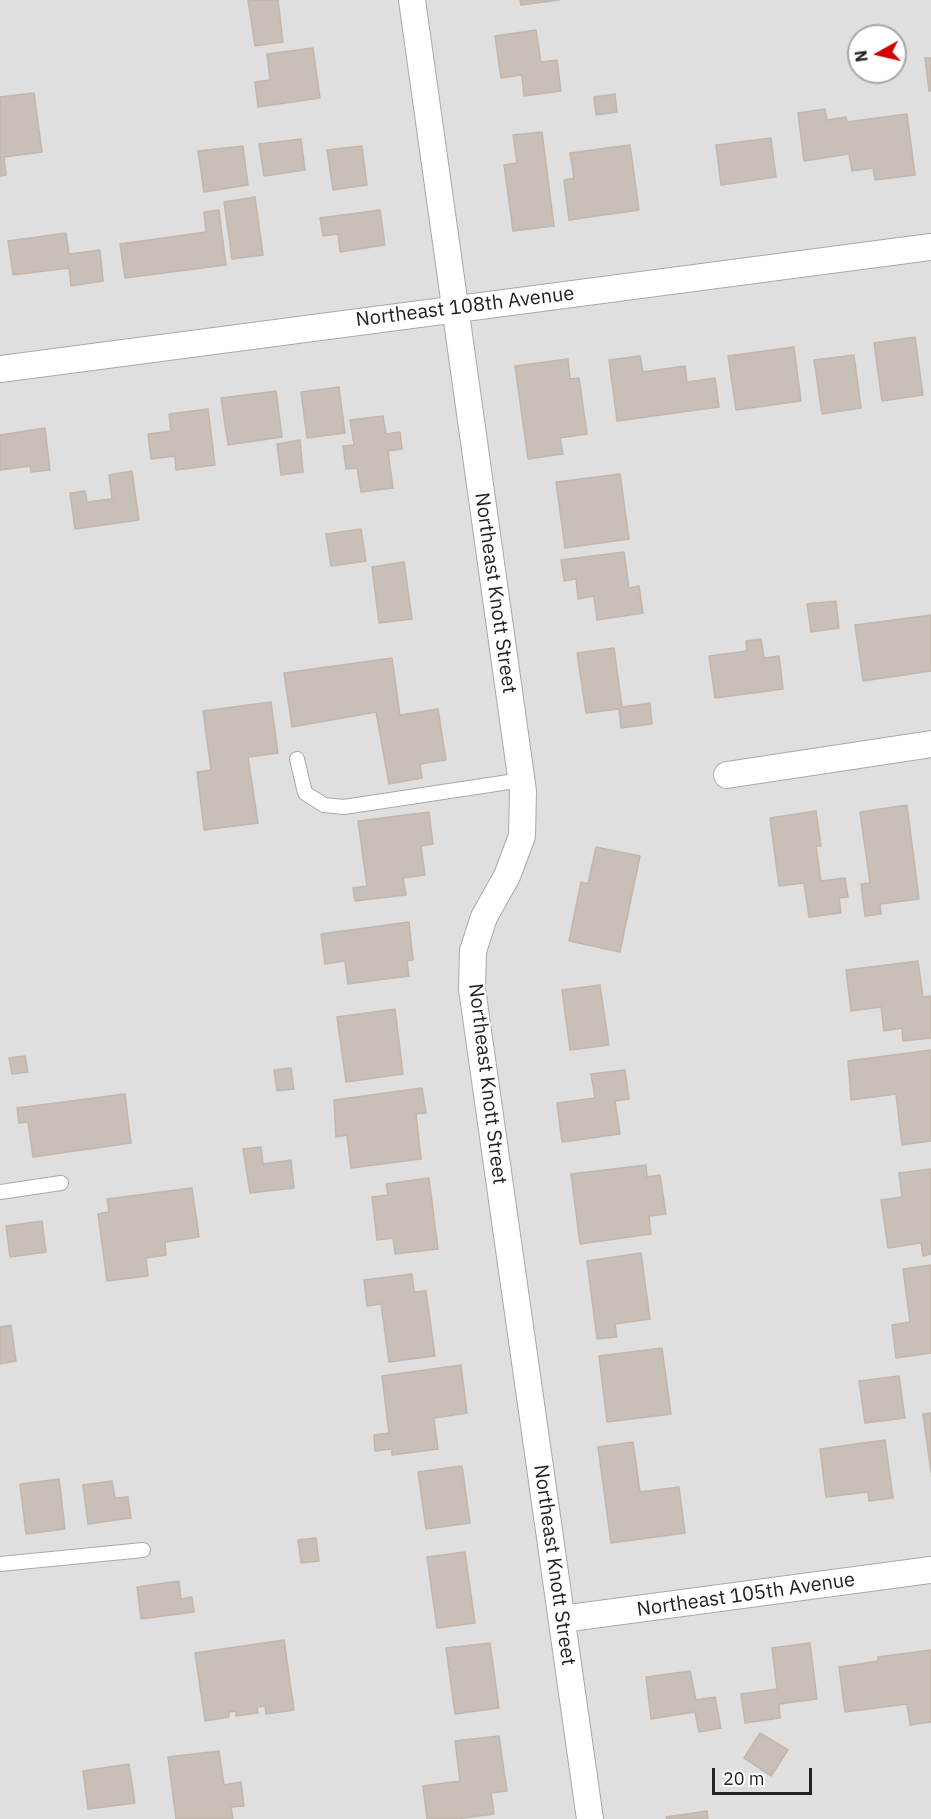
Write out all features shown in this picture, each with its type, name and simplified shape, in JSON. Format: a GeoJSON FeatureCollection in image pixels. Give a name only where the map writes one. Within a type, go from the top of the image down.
{"type":"FeatureCollection","features":[{"type":"Feature","properties":{"kind":"street","name":"Northeast Knott Street"},"geometry":{"type":"LineString","coordinates":[[412,0],[522,780],[522,836],[507,876],[484,917],[473,951],[472,989],[590,1819]]}},
{"type":"Feature","properties":{"kind":"street","name":"Northeast 108th Avenue"},"geometry":{"type":"LineString","coordinates":[[0,369],[931,247]]}},
{"type":"Feature","properties":{"kind":"street"},"geometry":{"type":"LineString","coordinates":[[727,775],[931,744]]}},
{"type":"Feature","properties":{"kind":"street","name":"Northeast 105th Avenue"},"geometry":{"type":"LineString","coordinates":[[561,1619],[931,1570]]}},
{"type":"Feature","properties":{"kind":"lane"},"geometry":{"type":"LineString","coordinates":[[297,759],[305,793],[324,805],[344,807],[522,780]]}},
{"type":"Feature","properties":{"kind":"lane"},"geometry":{"type":"LineString","coordinates":[[0,1192],[61,1183]]}},
{"type":"Feature","properties":{"kind":"lane"},"geometry":{"type":"LineString","coordinates":[[0,1564],[143,1550]]}},
{"type":"Feature","properties":{"kind":"shaded area"},"geometry":{"type":"Polygon","coordinates":[[[0,0],[931,0],[931,1819],[0,1819],[0,0]]]}},
{"type":"Feature","properties":{"kind":"building"},"geometry":{"type":"Polygon","coordinates":[[[248,0],[278,0],[283,42],[255,46],[248,0]]]}},
{"type":"Feature","properties":{"kind":"building"},"geometry":{"type":"Polygon","coordinates":[[[520,0],[559,0],[521,5],[520,0]]]}},
{"type":"Feature","properties":{"kind":"building"},"geometry":{"type":"Polygon","coordinates":[[[536,30],[541,62],[557,60],[561,91],[524,96],[522,75],[501,78],[495,36],[536,30]]]}},
{"type":"Feature","properties":{"kind":"building"},"geometry":{"type":"Polygon","coordinates":[[[313,48],[320,98],[258,107],[255,82],[270,80],[267,54],[313,48]]]}},
{"type":"Feature","properties":{"kind":"building"},"geometry":{"type":"Polygon","coordinates":[[[925,58],[931,58],[931,91],[929,91],[925,58]]]}},
{"type":"Feature","properties":{"kind":"building"},"geometry":{"type":"Polygon","coordinates":[[[34,93],[42,152],[4,157],[6,175],[0,176],[0,97],[34,93]]]}},
{"type":"Feature","properties":{"kind":"building"},"geometry":{"type":"Polygon","coordinates":[[[615,94],[617,112],[596,115],[594,97],[615,94]]]}},
{"type":"Feature","properties":{"kind":"building"},"geometry":{"type":"Polygon","coordinates":[[[825,109],[827,120],[846,117],[847,122],[907,114],[915,175],[875,180],[873,168],[852,171],[849,154],[804,161],[798,113],[825,109]]]}},
{"type":"Feature","properties":{"kind":"building"},"geometry":{"type":"Polygon","coordinates":[[[542,132],[554,226],[513,231],[504,165],[517,163],[513,135],[542,132]]]}},
{"type":"Feature","properties":{"kind":"building"},"geometry":{"type":"Polygon","coordinates":[[[771,138],[776,177],[721,185],[716,145],[771,138]]]}},
{"type":"Feature","properties":{"kind":"building"},"geometry":{"type":"Polygon","coordinates":[[[301,139],[305,170],[264,176],[259,144],[301,139]]]}},
{"type":"Feature","properties":{"kind":"building"},"geometry":{"type":"Polygon","coordinates":[[[630,145],[639,210],[569,220],[564,180],[574,178],[570,153],[630,145]]]}},
{"type":"Feature","properties":{"kind":"building"},"geometry":{"type":"Polygon","coordinates":[[[243,146],[248,185],[204,192],[198,151],[243,146]]]}},
{"type":"Feature","properties":{"kind":"building"},"geometry":{"type":"Polygon","coordinates":[[[362,146],[367,185],[333,190],[327,150],[362,146]]]}},
{"type":"Feature","properties":{"kind":"building"},"geometry":{"type":"Polygon","coordinates":[[[255,197],[263,255],[232,259],[224,202],[255,197]]]}},
{"type":"Feature","properties":{"kind":"building"},"geometry":{"type":"Polygon","coordinates":[[[219,210],[226,265],[125,278],[120,244],[206,232],[204,212],[219,210]]]}},
{"type":"Feature","properties":{"kind":"building"},"geometry":{"type":"Polygon","coordinates":[[[380,210],[385,245],[340,252],[338,234],[323,236],[320,218],[380,210]]]}},
{"type":"Feature","properties":{"kind":"building"},"geometry":{"type":"Polygon","coordinates":[[[66,233],[69,254],[100,250],[103,281],[71,286],[69,268],[13,275],[8,241],[66,233]]]}},
{"type":"Feature","properties":{"kind":"building"},"geometry":{"type":"Polygon","coordinates":[[[915,337],[923,395],[882,401],[874,343],[915,337]]]}},
{"type":"Feature","properties":{"kind":"building"},"geometry":{"type":"Polygon","coordinates":[[[794,347],[801,401],[736,410],[728,356],[794,347]]]}},
{"type":"Feature","properties":{"kind":"building"},"geometry":{"type":"Polygon","coordinates":[[[854,355],[861,408],[822,414],[814,360],[854,355]]]}},
{"type":"Feature","properties":{"kind":"building"},"geometry":{"type":"Polygon","coordinates":[[[640,356],[643,372],[685,366],[687,382],[715,378],[719,407],[617,421],[609,360],[640,356]]]}},
{"type":"Feature","properties":{"kind":"building"},"geometry":{"type":"Polygon","coordinates":[[[568,359],[570,379],[579,378],[587,434],[560,438],[563,454],[528,459],[515,366],[568,359]]]}},
{"type":"Feature","properties":{"kind":"building"},"geometry":{"type":"Polygon","coordinates":[[[339,387],[345,433],[307,438],[301,392],[339,387]]]}},
{"type":"Feature","properties":{"kind":"building"},"geometry":{"type":"Polygon","coordinates":[[[276,391],[282,437],[228,445],[221,398],[276,391]]]}},
{"type":"Feature","properties":{"kind":"building"},"geometry":{"type":"Polygon","coordinates":[[[208,409],[215,465],[176,470],[175,456],[151,459],[148,434],[171,431],[169,414],[208,409]]]}},
{"type":"Feature","properties":{"kind":"building"},"geometry":{"type":"Polygon","coordinates":[[[383,416],[386,434],[400,432],[402,449],[388,451],[393,488],[361,492],[357,468],[346,469],[343,446],[354,445],[350,420],[383,416]]]}},
{"type":"Feature","properties":{"kind":"building"},"geometry":{"type":"Polygon","coordinates":[[[45,428],[50,470],[31,472],[30,466],[0,470],[0,435],[45,428]]]}},
{"type":"Feature","properties":{"kind":"building"},"geometry":{"type":"Polygon","coordinates":[[[300,440],[303,472],[281,475],[277,444],[300,440]]]}},
{"type":"Feature","properties":{"kind":"building"},"geometry":{"type":"Polygon","coordinates":[[[132,471],[139,520],[75,529],[70,493],[85,491],[87,502],[112,499],[109,475],[132,471]]]}},
{"type":"Feature","properties":{"kind":"building"},"geometry":{"type":"Polygon","coordinates":[[[620,474],[629,539],[565,548],[556,482],[620,474]]]}},
{"type":"Feature","properties":{"kind":"building"},"geometry":{"type":"Polygon","coordinates":[[[361,529],[366,561],[331,566],[326,534],[361,529]]]}},
{"type":"Feature","properties":{"kind":"building"},"geometry":{"type":"Polygon","coordinates":[[[624,552],[629,588],[639,586],[643,613],[597,620],[594,596],[578,599],[576,579],[564,581],[561,560],[624,552]]]}},
{"type":"Feature","properties":{"kind":"building"},"geometry":{"type":"Polygon","coordinates":[[[404,562],[412,619],[379,623],[372,567],[404,562]]]}},
{"type":"Feature","properties":{"kind":"building"},"geometry":{"type":"Polygon","coordinates":[[[836,601],[839,628],[811,632],[807,604],[836,601]]]}},
{"type":"Feature","properties":{"kind":"building"},"geometry":{"type":"Polygon","coordinates":[[[931,615],[931,671],[863,681],[855,625],[931,615]]]}},
{"type":"Feature","properties":{"kind":"building"},"geometry":{"type":"Polygon","coordinates":[[[761,639],[764,658],[779,656],[783,689],[715,698],[709,656],[747,651],[746,641],[761,639]]]}},
{"type":"Feature","properties":{"kind":"building"},"geometry":{"type":"Polygon","coordinates":[[[614,648],[622,707],[650,703],[652,724],[621,728],[619,709],[586,713],[577,653],[614,648]]]}},
{"type":"Feature","properties":{"kind":"building"},"geometry":{"type":"Polygon","coordinates":[[[392,658],[400,715],[438,709],[446,760],[420,764],[422,778],[389,784],[376,712],[292,727],[284,673],[392,658]]]}},
{"type":"Feature","properties":{"kind":"building"},"geometry":{"type":"Polygon","coordinates":[[[271,702],[278,753],[248,757],[258,823],[204,830],[197,772],[211,770],[203,711],[271,702]]]}},
{"type":"Feature","properties":{"kind":"building"},"geometry":{"type":"Polygon","coordinates":[[[907,805],[919,899],[880,904],[881,914],[865,916],[861,884],[870,883],[860,812],[907,805]]]}},
{"type":"Feature","properties":{"kind":"building"},"geometry":{"type":"Polygon","coordinates":[[[816,811],[821,846],[816,846],[821,881],[845,878],[848,897],[839,898],[841,913],[809,917],[804,883],[779,886],[770,818],[816,811]]]}},
{"type":"Feature","properties":{"kind":"building"},"geometry":{"type":"Polygon","coordinates":[[[429,812],[433,844],[421,846],[425,875],[403,878],[406,895],[355,901],[353,888],[367,886],[358,821],[429,812]]]}},
{"type":"Feature","properties":{"kind":"building"},"geometry":{"type":"Polygon","coordinates":[[[596,847],[640,856],[620,952],[569,941],[581,882],[588,884],[596,847]]]}},
{"type":"Feature","properties":{"kind":"building"},"geometry":{"type":"Polygon","coordinates":[[[409,922],[413,960],[407,961],[409,976],[348,984],[345,961],[325,964],[321,934],[409,922]]]}},
{"type":"Feature","properties":{"kind":"building"},"geometry":{"type":"Polygon","coordinates":[[[918,961],[923,997],[931,996],[931,1038],[903,1041],[902,1028],[884,1031],[881,1007],[851,1011],[846,970],[918,961]]]}},
{"type":"Feature","properties":{"kind":"building"},"geometry":{"type":"Polygon","coordinates":[[[600,985],[609,1045],[570,1050],[562,990],[600,985]]]}},
{"type":"Feature","properties":{"kind":"building"},"geometry":{"type":"Polygon","coordinates":[[[395,1009],[403,1074],[346,1082],[337,1017],[395,1009]]]}},
{"type":"Feature","properties":{"kind":"building"},"geometry":{"type":"Polygon","coordinates":[[[931,1050],[931,1141],[902,1145],[896,1094],[851,1100],[848,1061],[931,1050]]]}},
{"type":"Feature","properties":{"kind":"building"},"geometry":{"type":"Polygon","coordinates":[[[25,1056],[28,1072],[12,1074],[9,1058],[25,1056]]]}},
{"type":"Feature","properties":{"kind":"building"},"geometry":{"type":"Polygon","coordinates":[[[291,1068],[294,1089],[277,1091],[274,1070],[291,1068]]]}},
{"type":"Feature","properties":{"kind":"building"},"geometry":{"type":"Polygon","coordinates":[[[625,1070],[629,1099],[615,1101],[620,1134],[562,1142],[557,1103],[595,1098],[591,1074],[625,1070]]]}},
{"type":"Feature","properties":{"kind":"building"},"geometry":{"type":"Polygon","coordinates":[[[422,1088],[426,1113],[416,1114],[421,1159],[351,1168],[347,1135],[336,1137],[334,1100],[422,1088]]]}},
{"type":"Feature","properties":{"kind":"building"},"geometry":{"type":"Polygon","coordinates":[[[125,1094],[131,1143],[33,1157],[28,1122],[19,1123],[17,1108],[125,1094]]]}},
{"type":"Feature","properties":{"kind":"building"},"geometry":{"type":"Polygon","coordinates":[[[261,1147],[263,1164],[291,1160],[294,1188],[250,1193],[243,1149],[261,1147]]]}},
{"type":"Feature","properties":{"kind":"building"},"geometry":{"type":"Polygon","coordinates":[[[646,1165],[647,1177],[660,1175],[666,1214],[649,1216],[651,1234],[580,1244],[571,1174],[646,1165]]]}},
{"type":"Feature","properties":{"kind":"building"},"geometry":{"type":"Polygon","coordinates":[[[931,1169],[931,1254],[923,1256],[921,1243],[888,1248],[881,1200],[902,1197],[899,1173],[931,1169]]]}},
{"type":"Feature","properties":{"kind":"building"},"geometry":{"type":"Polygon","coordinates":[[[429,1178],[438,1249],[395,1254],[393,1238],[377,1240],[372,1197],[388,1195],[386,1184],[429,1178]]]}},
{"type":"Feature","properties":{"kind":"building"},"geometry":{"type":"Polygon","coordinates":[[[192,1188],[199,1237],[165,1242],[166,1255],[146,1258],[148,1276],[107,1281],[98,1214],[109,1212],[107,1199],[192,1188]]]}},
{"type":"Feature","properties":{"kind":"building"},"geometry":{"type":"Polygon","coordinates":[[[42,1221],[46,1252],[10,1257],[6,1226],[42,1221]]]}},
{"type":"Feature","properties":{"kind":"building"},"geometry":{"type":"Polygon","coordinates":[[[641,1253],[650,1319],[615,1324],[617,1337],[597,1339],[587,1261],[641,1253]]]}},
{"type":"Feature","properties":{"kind":"building"},"geometry":{"type":"Polygon","coordinates":[[[931,1265],[931,1353],[896,1358],[892,1325],[910,1322],[903,1269],[931,1265]]]}},
{"type":"Feature","properties":{"kind":"building"},"geometry":{"type":"Polygon","coordinates":[[[412,1274],[414,1292],[426,1291],[435,1356],[389,1362],[381,1304],[367,1306],[364,1280],[412,1274]]]}},
{"type":"Feature","properties":{"kind":"building"},"geometry":{"type":"Polygon","coordinates":[[[11,1325],[16,1361],[0,1364],[0,1327],[11,1325]]]}},
{"type":"Feature","properties":{"kind":"building"},"geometry":{"type":"Polygon","coordinates":[[[662,1348],[671,1414],[607,1422],[599,1356],[662,1348]]]}},
{"type":"Feature","properties":{"kind":"building"},"geometry":{"type":"Polygon","coordinates":[[[461,1365],[467,1413],[434,1418],[438,1449],[392,1455],[392,1449],[375,1451],[374,1435],[389,1433],[382,1376],[461,1365]]]}},
{"type":"Feature","properties":{"kind":"building"},"geometry":{"type":"Polygon","coordinates":[[[899,1376],[905,1418],[865,1423],[859,1381],[899,1376]]]}},
{"type":"Feature","properties":{"kind":"building"},"geometry":{"type":"Polygon","coordinates":[[[931,1413],[931,1473],[923,1414],[931,1413]]]}},
{"type":"Feature","properties":{"kind":"building"},"geometry":{"type":"Polygon","coordinates":[[[885,1440],[893,1498],[869,1501],[868,1492],[826,1497],[820,1449],[885,1440]]]}},
{"type":"Feature","properties":{"kind":"building"},"geometry":{"type":"Polygon","coordinates":[[[633,1442],[640,1492],[679,1487],[685,1533],[611,1543],[598,1447],[633,1442]]]}},
{"type":"Feature","properties":{"kind":"building"},"geometry":{"type":"Polygon","coordinates":[[[462,1466],[470,1523],[426,1529],[418,1472],[462,1466]]]}},
{"type":"Feature","properties":{"kind":"building"},"geometry":{"type":"Polygon","coordinates":[[[59,1479],[65,1529],[26,1534],[20,1484],[59,1479]]]}},
{"type":"Feature","properties":{"kind":"building"},"geometry":{"type":"Polygon","coordinates":[[[112,1481],[115,1498],[128,1497],[131,1518],[88,1524],[83,1485],[112,1481]]]}},
{"type":"Feature","properties":{"kind":"building"},"geometry":{"type":"Polygon","coordinates":[[[316,1538],[319,1561],[301,1563],[298,1540],[316,1538]]]}},
{"type":"Feature","properties":{"kind":"building"},"geometry":{"type":"Polygon","coordinates":[[[465,1552],[475,1623],[437,1628],[427,1557],[465,1552]]]}},
{"type":"Feature","properties":{"kind":"building"},"geometry":{"type":"Polygon","coordinates":[[[179,1581],[181,1599],[192,1597],[194,1612],[141,1619],[137,1587],[179,1581]]]}},
{"type":"Feature","properties":{"kind":"building"},"geometry":{"type":"Polygon","coordinates":[[[284,1640],[294,1710],[266,1714],[265,1706],[257,1707],[258,1713],[236,1716],[236,1711],[229,1712],[229,1717],[205,1721],[195,1653],[284,1640]]]}},
{"type":"Feature","properties":{"kind":"building"},"geometry":{"type":"Polygon","coordinates":[[[490,1643],[499,1708],[455,1714],[446,1648],[490,1643]]]}},
{"type":"Feature","properties":{"kind":"building"},"geometry":{"type":"Polygon","coordinates":[[[810,1643],[817,1699],[779,1704],[780,1718],[745,1723],[741,1694],[777,1689],[772,1648],[810,1643]]]}},
{"type":"Feature","properties":{"kind":"building"},"geometry":{"type":"Polygon","coordinates":[[[931,1650],[931,1722],[910,1725],[907,1704],[845,1712],[839,1667],[878,1661],[878,1657],[931,1650]]]}},
{"type":"Feature","properties":{"kind":"building"},"geometry":{"type":"Polygon","coordinates":[[[690,1671],[696,1700],[715,1697],[721,1728],[699,1732],[695,1712],[651,1719],[646,1677],[690,1671]]]}},
{"type":"Feature","properties":{"kind":"building"},"geometry":{"type":"Polygon","coordinates":[[[760,1733],[788,1750],[771,1776],[744,1758],[760,1733]]]}},
{"type":"Feature","properties":{"kind":"building"},"geometry":{"type":"Polygon","coordinates":[[[499,1736],[507,1791],[491,1793],[494,1814],[456,1819],[427,1819],[423,1786],[460,1781],[455,1741],[499,1736]]]}},
{"type":"Feature","properties":{"kind":"building"},"geometry":{"type":"Polygon","coordinates":[[[219,1751],[224,1785],[241,1782],[244,1806],[231,1807],[233,1819],[176,1819],[168,1757],[219,1751]]]}},
{"type":"Feature","properties":{"kind":"building"},"geometry":{"type":"Polygon","coordinates":[[[129,1764],[135,1803],[88,1809],[83,1771],[129,1764]]]}},
{"type":"Feature","properties":{"kind":"building"},"geometry":{"type":"Polygon","coordinates":[[[707,1811],[708,1819],[667,1819],[666,1817],[707,1811]]]}}]}
